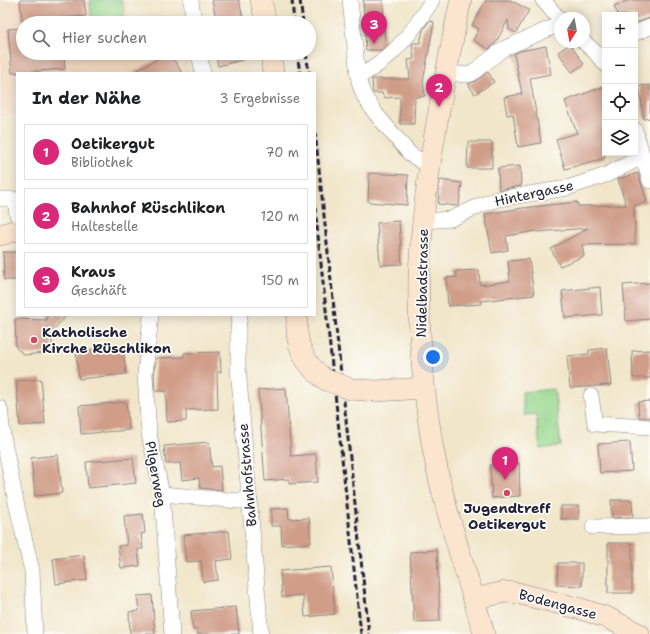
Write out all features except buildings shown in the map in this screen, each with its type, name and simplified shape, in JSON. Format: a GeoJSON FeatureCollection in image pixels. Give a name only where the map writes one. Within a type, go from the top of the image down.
{"type":"FeatureCollection","features":[{"type":"Feature","properties":{"kind":"main road"},"geometry":{"type":"LineString","coordinates":[[260,0],[264,16]]}},
{"type":"Feature","properties":{"kind":"main road","name":"Nidelbadstrasse"},"geometry":{"type":"LineString","coordinates":[[461,0],[446,72],[430,164],[423,221],[419,279],[420,338],[424,388],[436,464],[484,634]]}},
{"type":"Feature","properties":{"kind":"main road"},"geometry":{"type":"LineString","coordinates":[[272,60],[273,72]]}},
{"type":"Feature","properties":{"kind":"main road"},"geometry":{"type":"LineString","coordinates":[[0,235],[16,230]]}},
{"type":"Feature","properties":{"kind":"main road"},"geometry":{"type":"LineString","coordinates":[[297,316],[297,334],[304,359],[326,380],[351,389],[362,391],[424,388]]}},
{"type":"Feature","properties":{"kind":"main road","name":"Bodengasse"},"geometry":{"type":"LineString","coordinates":[[474,599],[505,592],[522,594],[581,609],[601,616],[639,634]]}},
{"type":"Feature","properties":{"kind":"street"},"geometry":{"type":"LineString","coordinates":[[191,0],[193,16]]}},
{"type":"Feature","properties":{"kind":"street"},"geometry":{"type":"LineString","coordinates":[[350,0],[358,76],[364,96],[376,114],[410,154],[421,161],[430,164]]}},
{"type":"Feature","properties":{"kind":"street"},"geometry":{"type":"LineString","coordinates":[[358,76],[365,74],[391,54],[419,22],[432,0]]}},
{"type":"Feature","properties":{"kind":"street"},"geometry":{"type":"LineString","coordinates":[[544,0],[554,12]]}},
{"type":"Feature","properties":{"kind":"street"},"geometry":{"type":"LineString","coordinates":[[638,31],[650,26]]}},
{"type":"Feature","properties":{"kind":"street"},"geometry":{"type":"LineString","coordinates":[[446,72],[465,75],[472,74],[503,49],[554,27]]}},
{"type":"Feature","properties":{"kind":"street"},"geometry":{"type":"LineString","coordinates":[[594,46],[602,59]]}},
{"type":"Feature","properties":{"kind":"street"},"geometry":{"type":"LineString","coordinates":[[200,60],[203,72]]}},
{"type":"Feature","properties":{"kind":"street"},"geometry":{"type":"LineString","coordinates":[[641,134],[643,157],[650,181]]}},
{"type":"Feature","properties":{"kind":"street","name":"Hintergasse"},"geometry":{"type":"LineString","coordinates":[[423,221],[451,219],[498,199],[521,197],[567,188],[606,175],[643,157]]}},
{"type":"Feature","properties":{"kind":"street"},"geometry":{"type":"LineString","coordinates":[[0,199],[12,199],[16,206]]}},
{"type":"Feature","properties":{"kind":"street","name":"Pilgerweg"},"geometry":{"type":"LineString","coordinates":[[151,316],[145,374],[149,434],[162,494],[172,634]]}},
{"type":"Feature","properties":{"kind":"street","name":"Bahnhofstrasse"},"geometry":{"type":"LineString","coordinates":[[240,316],[238,329],[238,368],[261,634]]}},
{"type":"Feature","properties":{"kind":"street"},"geometry":{"type":"LineString","coordinates":[[591,396],[595,424],[650,426]]}},
{"type":"Feature","properties":{"kind":"street"},"geometry":{"type":"LineString","coordinates":[[0,408],[3,436],[32,571],[35,634]]}},
{"type":"Feature","properties":{"kind":"street"},"geometry":{"type":"LineString","coordinates":[[162,494],[250,501]]}},
{"type":"Feature","properties":{"kind":"street"},"geometry":{"type":"LineString","coordinates":[[593,527],[650,526]]}},
{"type":"Feature","properties":{"kind":"shaded area"},"geometry":{"type":"Polygon","coordinates":[[[0,0],[127,0],[129,16],[16,16],[16,60],[187,60],[190,72],[16,72],[16,115],[0,116],[0,0]]]}},
{"type":"Feature","properties":{"kind":"green space"},"geometry":{"type":"Polygon","coordinates":[[[90,0],[122,0],[124,16],[91,16],[90,0]]]}},
{"type":"Feature","properties":{"kind":"green space"},"geometry":{"type":"Polygon","coordinates":[[[554,389],[561,446],[540,449],[536,414],[524,415],[522,392],[554,389]]]}},
{"type":"Feature","properties":{"kind":"railway"},"geometry":{"type":"LineString","coordinates":[[292,0],[293,16]]}},
{"type":"Feature","properties":{"kind":"railway"},"geometry":{"type":"LineString","coordinates":[[300,0],[302,16]]}},
{"type":"Feature","properties":{"kind":"railway"},"geometry":{"type":"LineString","coordinates":[[298,60],[300,72]]}},
{"type":"Feature","properties":{"kind":"railway"},"geometry":{"type":"LineString","coordinates":[[307,60],[309,72]]}},
{"type":"Feature","properties":{"kind":"railway"},"geometry":{"type":"LineString","coordinates":[[316,141],[369,634]]}},
{"type":"Feature","properties":{"kind":"railway"},"geometry":{"type":"LineString","coordinates":[[316,217],[361,634]]}},
{"type":"Feature","properties":{"kind":"place","name":"Kraus"},"geometry":{"type":"Point","coordinates":[374,44]}},
{"type":"Feature","properties":{"kind":"place","name":"Bahnhof Rüschlikon"},"geometry":{"type":"Point","coordinates":[439,107]}},
{"type":"Feature","properties":{"kind":"place","name":"Katholische Kirche Rüschlikon"},"geometry":{"type":"Point","coordinates":[34,340]}},
{"type":"Feature","properties":{"kind":"place","name":"Oetikergut"},"geometry":{"type":"Point","coordinates":[505,480]}},
{"type":"Feature","properties":{"kind":"place","name":"Jugendtreff Oetikergut"},"geometry":{"type":"Point","coordinates":[507,493]}}]}
